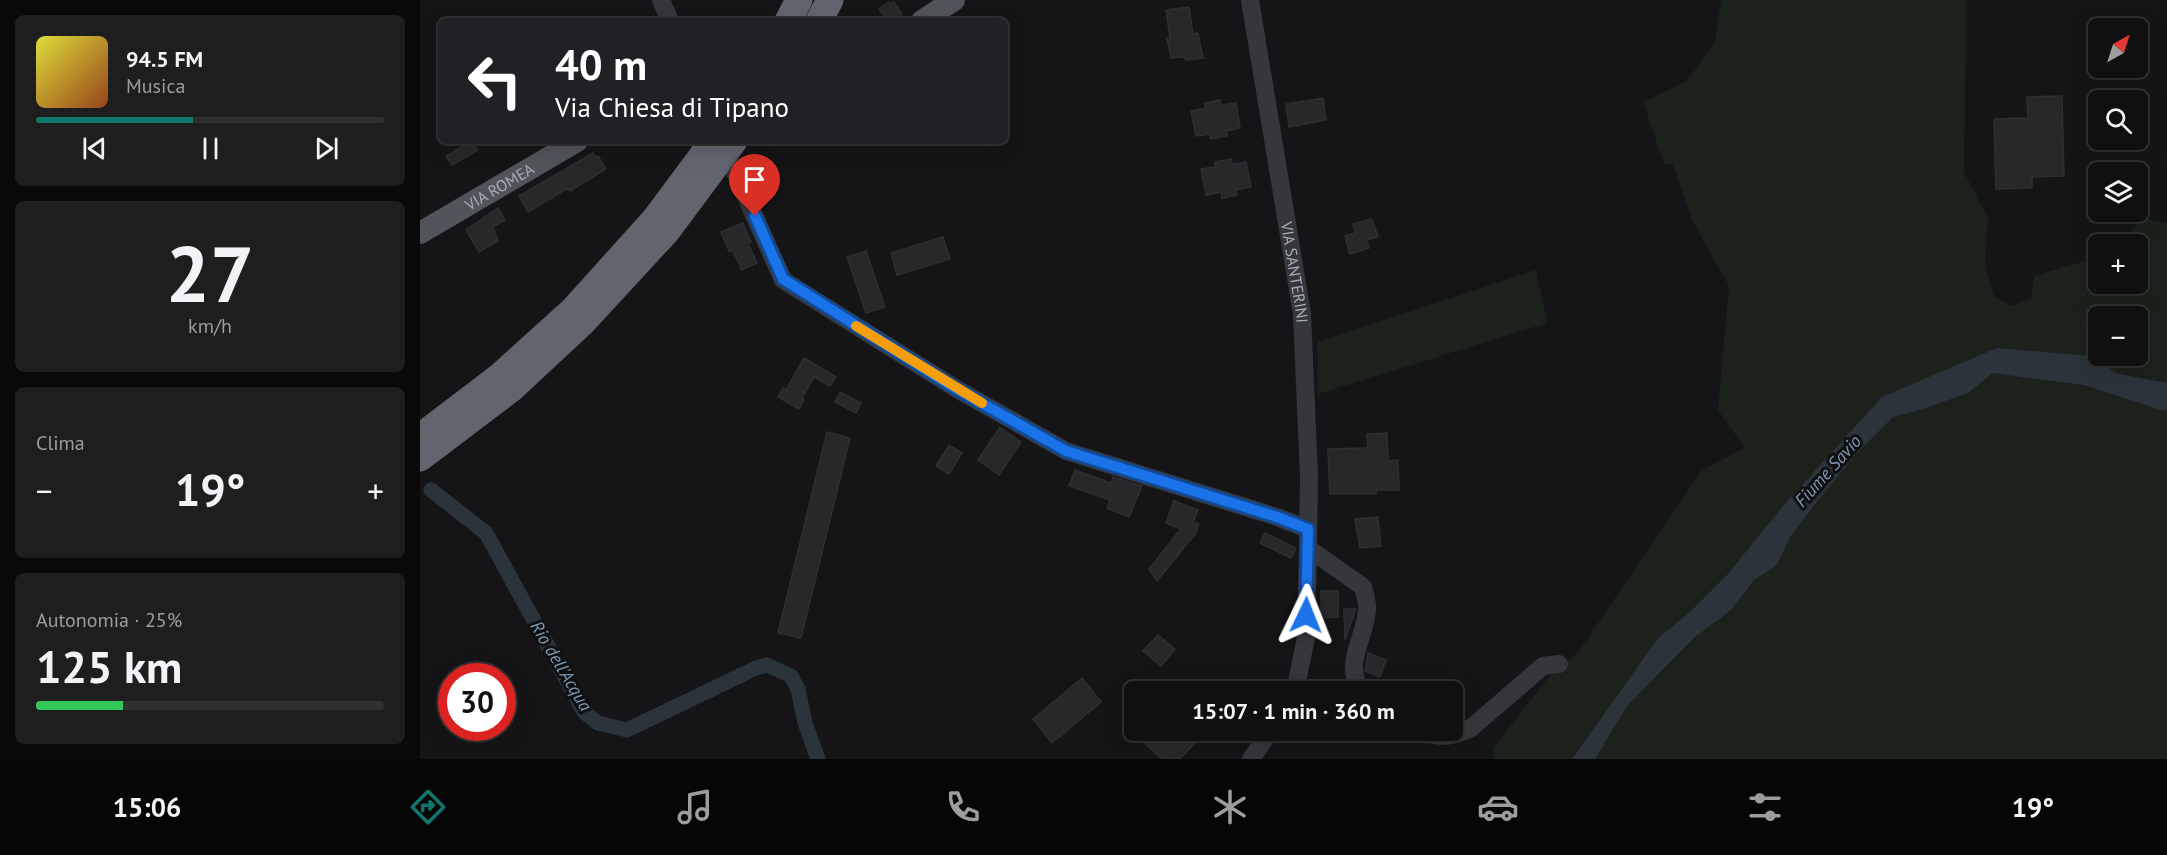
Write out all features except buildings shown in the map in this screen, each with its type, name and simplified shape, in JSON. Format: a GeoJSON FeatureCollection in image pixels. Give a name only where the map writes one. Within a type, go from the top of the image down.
{"type":"FeatureCollection","features":[{"type":"Feature","properties":{"kind":"highway"},"geometry":{"type":"LineString","coordinates":[[791,14],[819,0]]}},
{"type":"Feature","properties":{"kind":"highway"},"geometry":{"type":"LineString","coordinates":[[821,18],[830,0]]}},
{"type":"Feature","properties":{"kind":"highway"},"geometry":{"type":"LineString","coordinates":[[420,437],[501,376],[573,309],[655,219],[711,144]]}},
{"type":"Feature","properties":{"kind":"highway"},"geometry":{"type":"LineString","coordinates":[[420,458],[511,389],[583,322],[668,231],[732,144]]}},
{"type":"Feature","properties":{"kind":"main road"},"geometry":{"type":"LineString","coordinates":[[927,18],[954,0]]}},
{"type":"Feature","properties":{"kind":"main road","name":"VIA ROMEA"},"geometry":{"type":"LineString","coordinates":[[420,233],[572,144]]}},
{"type":"Feature","properties":{"kind":"street"},"geometry":{"type":"LineString","coordinates":[[661,0],[668,18]]}},
{"type":"Feature","properties":{"kind":"street","name":"VIA SANTERINI"},"geometry":{"type":"LineString","coordinates":[[1250,0],[1302,314],[1309,476],[1306,637],[1297,681]]}},
{"type":"Feature","properties":{"kind":"street"},"geometry":{"type":"LineString","coordinates":[[722,144],[783,279],[955,388],[1066,451],[1277,517],[1308,529]]}},
{"type":"Feature","properties":{"kind":"street"},"geometry":{"type":"LineString","coordinates":[[1308,548],[1363,587],[1368,608],[1354,657],[1353,674],[1356,681]]}},
{"type":"Feature","properties":{"kind":"street"},"geometry":{"type":"LineString","coordinates":[[1463,731],[1472,728],[1543,666],[1559,664]]}},
{"type":"Feature","properties":{"kind":"street"},"geometry":{"type":"LineString","coordinates":[[1251,759],[1263,741]]}},
{"type":"Feature","properties":{"kind":"shaded area"},"geometry":{"type":"Polygon","coordinates":[[[1721,0],[1966,0],[1964,172],[1988,219],[1985,265],[1994,296],[2012,306],[2031,298],[2034,276],[2088,260],[2088,294],[2148,294],[2148,234],[2128,234],[2139,222],[2148,222],[2148,219],[2167,223],[2167,759],[1493,759],[1494,747],[1548,678],[1577,654],[1702,470],[1745,448],[1718,410],[1729,286],[1693,222],[1673,165],[1664,164],[1643,102],[1687,81],[1715,42],[1721,0]]]}},
{"type":"Feature","properties":{"kind":"shaded area"},"geometry":{"type":"Polygon","coordinates":[[[1536,270],[1547,323],[1318,394],[1317,342],[1536,270]]]}},
{"type":"Feature","properties":{"kind":"water","name":"Fiume Savio"},"geometry":{"type":"Polygon","coordinates":[[[1997,348],[2088,356],[2088,366],[2106,366],[2118,374],[2167,383],[2167,410],[2161,410],[2084,385],[1993,373],[1968,393],[1893,417],[1855,455],[1811,509],[1790,537],[1777,565],[1754,580],[1731,610],[1695,637],[1627,706],[1595,759],[1572,759],[1658,638],[1689,613],[1728,574],[1783,506],[1882,397],[1997,348]]]}},
{"type":"Feature","properties":{"kind":"waterway","name":"Rio dell'Acqua"},"geometry":{"type":"LineString","coordinates":[[431,490],[486,533],[584,712],[598,723],[627,730],[756,668],[767,665],[791,676],[798,689],[805,723],[818,759]]}},
{"type":"Feature","properties":{"kind":"slow traffic"},"geometry":{"type":"LineString","coordinates":[[856,326],[982,403]]}},
{"type":"Feature","properties":{"kind":"route"},"geometry":{"type":"LineString","coordinates":[[755,216],[783,279],[955,388],[1066,451],[1277,517],[1308,529],[1306,615]]}}]}
